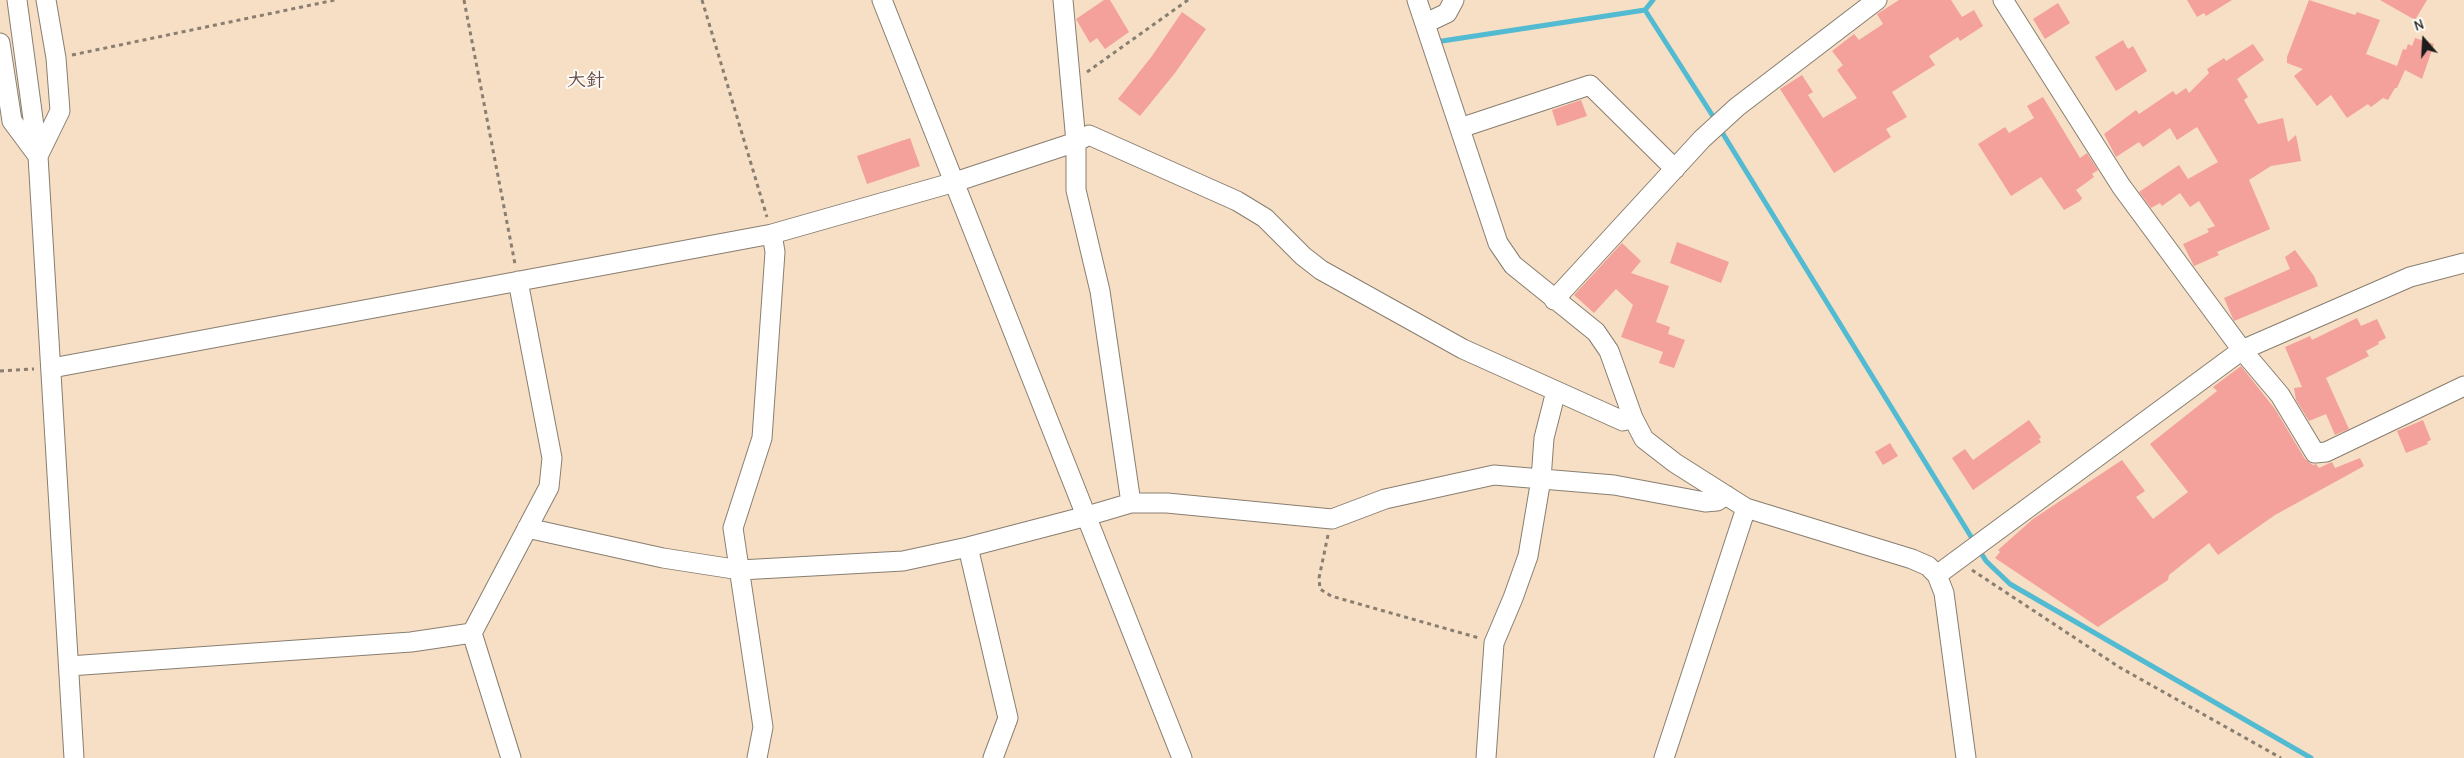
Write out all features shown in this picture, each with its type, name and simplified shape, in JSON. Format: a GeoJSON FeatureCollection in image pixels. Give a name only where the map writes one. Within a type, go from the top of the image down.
{"type":"FeatureCollection","features":[{"type":"Feature","properties":{"kind":"street"},"geometry":{"type":"LineString","coordinates":[[16,0],[38,156],[74,758]]}},
{"type":"Feature","properties":{"kind":"street"},"geometry":{"type":"LineString","coordinates":[[38,156],[60,111],[56,58],[46,0]]}},
{"type":"Feature","properties":{"kind":"street"},"geometry":{"type":"LineString","coordinates":[[882,0],[1182,758]]}},
{"type":"Feature","properties":{"kind":"street"},"geometry":{"type":"LineString","coordinates":[[1063,0],[1076,142],[1076,190],[1100,291],[1130,503]]}},
{"type":"Feature","properties":{"kind":"street"},"geometry":{"type":"LineString","coordinates":[[1417,0],[1498,243],[1513,265],[1596,332],[1609,351],[1633,418],[1644,439],[1675,463],[1746,508],[1912,558],[1928,566],[1936,575],[1944,593],[1966,758]]}},
{"type":"Feature","properties":{"kind":"street"},"geometry":{"type":"LineString","coordinates":[[1426,23],[1447,13],[1454,0]]}},
{"type":"Feature","properties":{"kind":"street"},"geometry":{"type":"LineString","coordinates":[[1554,300],[1674,169],[1726,116],[1877,0]]}},
{"type":"Feature","properties":{"kind":"street"},"geometry":{"type":"LineString","coordinates":[[2003,0],[2121,186],[2242,350],[2280,395],[2315,453],[2326,452],[2464,386]]}},
{"type":"Feature","properties":{"kind":"street"},"geometry":{"type":"LineString","coordinates":[[0,44],[12,121],[38,156]]}},
{"type":"Feature","properties":{"kind":"street"},"geometry":{"type":"LineString","coordinates":[[1460,128],[1590,85],[1674,169]]}},
{"type":"Feature","properties":{"kind":"street"},"geometry":{"type":"LineString","coordinates":[[52,368],[772,234],[955,182],[1076,142],[1089,135],[1237,201],[1265,218],[1303,256],[1321,270],[1463,349],[1623,421],[1633,418]]}},
{"type":"Feature","properties":{"kind":"street"},"geometry":{"type":"LineString","coordinates":[[757,758],[763,727],[733,528],[762,438],[775,252],[772,234]]}},
{"type":"Feature","properties":{"kind":"street"},"geometry":{"type":"LineString","coordinates":[[1936,575],[2242,350],[2410,278],[2464,263]]}},
{"type":"Feature","properties":{"kind":"street"},"geometry":{"type":"LineString","coordinates":[[511,758],[472,633],[549,487],[552,458],[518,280]]}},
{"type":"Feature","properties":{"kind":"street"},"geometry":{"type":"LineString","coordinates":[[1486,758],[1494,643],[1528,556],[1541,479],[1544,438],[1556,391]]}},
{"type":"Feature","properties":{"kind":"street"},"geometry":{"type":"LineString","coordinates":[[527,528],[663,558],[740,570],[903,561],[968,547],[1130,503],[1167,503],[1332,519],[1385,500],[1494,475],[1614,485],[1704,502],[1717,501],[1726,496]]}},
{"type":"Feature","properties":{"kind":"street"},"geometry":{"type":"LineString","coordinates":[[1664,758],[1746,508]]}},
{"type":"Feature","properties":{"kind":"street"},"geometry":{"type":"LineString","coordinates":[[968,547],[1008,718],[993,758]]}},
{"type":"Feature","properties":{"kind":"street"},"geometry":{"type":"LineString","coordinates":[[69,666],[411,642],[472,633]]}},
{"type":"Feature","properties":{"kind":"path"},"geometry":{"type":"LineString","coordinates":[[56,58],[335,0]]}},
{"type":"Feature","properties":{"kind":"path"},"geometry":{"type":"LineString","coordinates":[[464,0],[518,280]]}},
{"type":"Feature","properties":{"kind":"path"},"geometry":{"type":"LineString","coordinates":[[702,0],[772,234]]}},
{"type":"Feature","properties":{"kind":"path"},"geometry":{"type":"LineString","coordinates":[[1071,81],[1082,76],[1188,0]]}},
{"type":"Feature","properties":{"kind":"path"},"geometry":{"type":"LineString","coordinates":[[0,371],[52,368]]}},
{"type":"Feature","properties":{"kind":"path"},"geometry":{"type":"LineString","coordinates":[[1332,519],[1319,578],[1320,589],[1331,596],[1494,643]]}},
{"type":"Feature","properties":{"kind":"path"},"geometry":{"type":"LineString","coordinates":[[1957,560],[2118,668],[2281,758]]}},
{"type":"Feature","properties":{"kind":"building"},"geometry":{"type":"Polygon","coordinates":[[[1104,0],[1110,0],[1129,32],[1105,49],[1097,38],[1090,43],[1076,19],[1104,0]]]}},
{"type":"Feature","properties":{"kind":"building"},"geometry":{"type":"Polygon","coordinates":[[[1899,0],[1951,0],[1962,17],[1974,10],[1983,26],[1960,41],[1958,37],[1929,56],[1935,65],[1892,92],[1907,117],[1886,129],[1891,137],[1834,173],[1780,89],[1802,75],[1813,92],[1808,95],[1823,118],[1857,98],[1837,70],[1843,65],[1832,51],[1854,34],[1859,40],[1883,24],[1877,14],[1899,0]]]}},
{"type":"Feature","properties":{"kind":"building"},"geometry":{"type":"Polygon","coordinates":[[[2187,0],[2232,0],[2206,16],[2204,13],[2197,17],[2187,0]]]}},
{"type":"Feature","properties":{"kind":"building"},"geometry":{"type":"Polygon","coordinates":[[[2309,0],[2355,15],[2357,12],[2380,20],[2366,54],[2397,66],[2403,49],[2406,50],[2408,44],[2412,46],[2415,38],[2434,44],[2422,79],[2405,70],[2397,88],[2395,88],[2388,100],[2383,98],[2371,107],[2368,104],[2347,118],[2331,95],[2317,106],[2294,76],[2303,69],[2287,63],[2287,57],[2309,0]]]}},
{"type":"Feature","properties":{"kind":"building"},"geometry":{"type":"Polygon","coordinates":[[[2380,0],[2427,0],[2415,20],[2380,0]]]}},
{"type":"Feature","properties":{"kind":"building"},"geometry":{"type":"Polygon","coordinates":[[[2058,3],[2070,23],[2045,39],[2033,19],[2058,3]]]}},
{"type":"Feature","properties":{"kind":"building"},"geometry":{"type":"Polygon","coordinates":[[[1182,12],[1206,29],[1175,73],[1140,116],[1118,99],[1152,56],[1182,12]]]}},
{"type":"Feature","properties":{"kind":"building"},"geometry":{"type":"Polygon","coordinates":[[[2123,40],[2128,49],[2133,46],[2147,71],[2116,91],[2095,57],[2123,40]]]}},
{"type":"Feature","properties":{"kind":"building"},"geometry":{"type":"Polygon","coordinates":[[[2253,44],[2264,60],[2237,79],[2248,97],[2244,100],[2258,124],[2283,118],[2288,142],[2296,135],[2301,161],[2271,166],[2249,180],[2270,229],[2217,252],[2219,255],[2194,266],[2183,244],[2209,232],[2207,229],[2215,226],[2199,201],[2190,207],[2180,193],[2162,206],[2160,203],[2151,208],[2139,192],[2179,165],[2188,179],[2218,162],[2197,127],[2177,140],[2170,128],[2143,147],[2139,142],[2116,157],[2104,134],[2136,110],[2139,114],[2173,91],[2176,95],[2186,88],[2189,93],[2209,73],[2207,69],[2224,58],[2226,61],[2253,44]]]}},
{"type":"Feature","properties":{"kind":"building"},"geometry":{"type":"Polygon","coordinates":[[[2043,97],[2080,158],[2087,153],[2098,170],[2092,174],[2094,177],[2076,190],[2082,198],[2080,201],[2064,210],[2041,177],[2011,196],[1978,144],[2005,127],[2009,133],[2034,118],[2027,106],[2043,97]]]}},
{"type":"Feature","properties":{"kind":"building"},"geometry":{"type":"Polygon","coordinates":[[[1581,100],[1587,116],[1557,126],[1552,110],[1581,100]]]}},
{"type":"Feature","properties":{"kind":"building"},"geometry":{"type":"Polygon","coordinates":[[[910,138],[920,166],[867,184],[857,156],[910,138]]]}},
{"type":"Feature","properties":{"kind":"building"},"geometry":{"type":"Polygon","coordinates":[[[1677,242],[1729,262],[1721,283],[1670,263],[1677,242]]]}},
{"type":"Feature","properties":{"kind":"building"},"geometry":{"type":"Polygon","coordinates":[[[1622,243],[1641,261],[1631,273],[1669,286],[1656,322],[1670,327],[1668,334],[1685,340],[1674,368],[1659,363],[1663,352],[1621,337],[1633,305],[1616,289],[1594,313],[1574,295],[1622,243]]]}},
{"type":"Feature","properties":{"kind":"building"},"geometry":{"type":"Polygon","coordinates":[[[2295,250],[2314,276],[2318,286],[2234,321],[2224,298],[2290,269],[2285,257],[2295,250]]]}},
{"type":"Feature","properties":{"kind":"building"},"geometry":{"type":"Polygon","coordinates":[[[2357,318],[2361,326],[2377,319],[2386,338],[2366,351],[2369,356],[2326,378],[2349,429],[2335,435],[2326,414],[2309,421],[2296,400],[2294,388],[2302,387],[2285,347],[2310,336],[2312,340],[2357,318]]]}},
{"type":"Feature","properties":{"kind":"building"},"geometry":{"type":"Polygon","coordinates":[[[2241,366],[2275,409],[2305,459],[2313,465],[2316,464],[2319,468],[2332,462],[2335,468],[2360,458],[2364,466],[2275,515],[2218,555],[2209,543],[2169,575],[2168,580],[2098,627],[1995,558],[2000,552],[1998,550],[2033,519],[2122,460],[2145,491],[2136,497],[2153,519],[2188,492],[2150,444],[2217,391],[2213,387],[2241,366]]]}},
{"type":"Feature","properties":{"kind":"building"},"geometry":{"type":"Polygon","coordinates":[[[2029,420],[2041,437],[2039,439],[2041,442],[1973,490],[1952,458],[1965,449],[1973,460],[2029,420]]]}},
{"type":"Feature","properties":{"kind":"building"},"geometry":{"type":"Polygon","coordinates":[[[2423,420],[2431,440],[2427,442],[2428,444],[2406,453],[2397,431],[2423,420]]]}},
{"type":"Feature","properties":{"kind":"building"},"geometry":{"type":"Polygon","coordinates":[[[1890,443],[1898,456],[1883,465],[1875,452],[1890,443]]]}},
{"type":"Feature","properties":{"kind":"waterway"},"geometry":{"type":"LineString","coordinates":[[1442,41],[1645,10],[1653,0]]}},
{"type":"Feature","properties":{"kind":"waterway"},"geometry":{"type":"LineString","coordinates":[[1645,10],[1716,121]]}},
{"type":"Feature","properties":{"kind":"waterway"},"geometry":{"type":"LineString","coordinates":[[1720,129],[1986,561],[2010,584],[2311,758]]}},
{"type":"Feature","properties":{"kind":"district","name":"大針"},"geometry":{"type":"Point","coordinates":[586,81]}}]}
